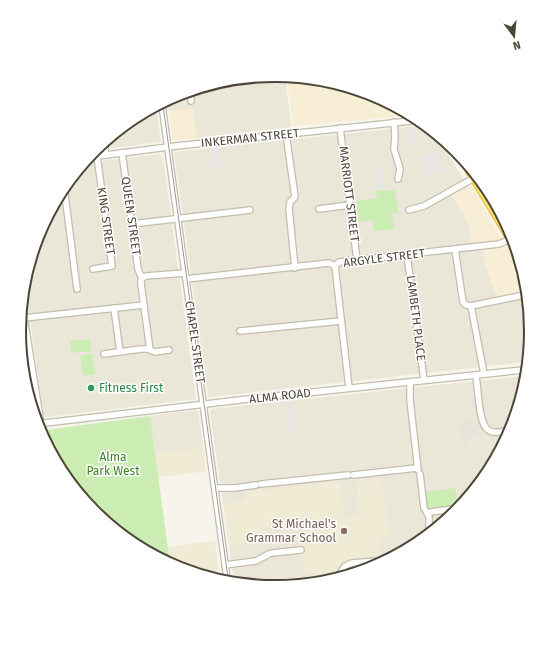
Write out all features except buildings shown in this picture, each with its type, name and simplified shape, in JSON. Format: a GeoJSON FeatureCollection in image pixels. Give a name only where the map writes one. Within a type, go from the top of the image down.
{"type":"FeatureCollection","features":[{"type":"Feature","properties":{"kind":"street","name":"CHAPEL STREET"},"geometry":{"type":"LineString","coordinates":[[163,109],[227,576]]}},
{"type":"Feature","properties":{"kind":"street","name":"INKERMAN STREET"},"geometry":{"type":"LineString","coordinates":[[98,156],[408,121]]}},
{"type":"Feature","properties":{"kind":"street"},"geometry":{"type":"LineString","coordinates":[[394,122],[394,149],[400,169],[398,179]]}},
{"type":"Feature","properties":{"kind":"street","name":"MARRIOTT STREET"},"geometry":{"type":"LineString","coordinates":[[340,128],[357,260]]}},
{"type":"Feature","properties":{"kind":"street"},"geometry":{"type":"LineString","coordinates":[[286,134],[295,197],[290,202],[289,208],[295,268]]}},
{"type":"Feature","properties":{"kind":"street"},"geometry":{"type":"LineString","coordinates":[[105,150],[106,155]]}},
{"type":"Feature","properties":{"kind":"street","name":"QUEEN STREET"},"geometry":{"type":"LineString","coordinates":[[122,153],[138,269],[142,278],[141,281],[150,350]]}},
{"type":"Feature","properties":{"kind":"street","name":"KING STREET"},"geometry":{"type":"LineString","coordinates":[[93,269],[112,266],[97,157]]}},
{"type":"Feature","properties":{"kind":"street"},"geometry":{"type":"LineString","coordinates":[[409,210],[424,206],[472,179]]}},
{"type":"Feature","properties":{"kind":"street"},"geometry":{"type":"LineString","coordinates":[[65,198],[77,289]]}},
{"type":"Feature","properties":{"kind":"street"},"geometry":{"type":"LineString","coordinates":[[319,209],[350,205]]}},
{"type":"Feature","properties":{"kind":"street"},"geometry":{"type":"LineString","coordinates":[[132,224],[250,210]]}},
{"type":"Feature","properties":{"kind":"street","name":"ARGYLE STREET"},"geometry":{"type":"LineString","coordinates":[[186,279],[329,263],[335,266],[339,262],[455,250],[508,243]]}},
{"type":"Feature","properties":{"kind":"street"},"geometry":{"type":"LineString","coordinates":[[455,250],[463,302],[466,305],[471,306],[521,296]]}},
{"type":"Feature","properties":{"kind":"street","name":"LAMBETH PLACE"},"geometry":{"type":"LineString","coordinates":[[407,255],[424,380]]}},
{"type":"Feature","properties":{"kind":"street"},"geometry":{"type":"LineString","coordinates":[[335,266],[349,388]]}},
{"type":"Feature","properties":{"kind":"street"},"geometry":{"type":"LineString","coordinates":[[142,278],[146,276],[185,272]]}},
{"type":"Feature","properties":{"kind":"street"},"geometry":{"type":"LineString","coordinates":[[27,318],[144,305]]}},
{"type":"Feature","properties":{"kind":"street"},"geometry":{"type":"LineString","coordinates":[[471,306],[484,374]]}},
{"type":"Feature","properties":{"kind":"street"},"geometry":{"type":"LineString","coordinates":[[114,308],[120,352]]}},
{"type":"Feature","properties":{"kind":"street"},"geometry":{"type":"LineString","coordinates":[[240,331],[341,321]]}},
{"type":"Feature","properties":{"kind":"street"},"geometry":{"type":"LineString","coordinates":[[26,332],[36,402]]}},
{"type":"Feature","properties":{"kind":"street"},"geometry":{"type":"LineString","coordinates":[[104,354],[141,349],[155,352],[169,350]]}},
{"type":"Feature","properties":{"kind":"street","name":"ALMA ROAD"},"geometry":{"type":"LineString","coordinates":[[44,423],[203,404],[521,370]]}},
{"type":"Feature","properties":{"kind":"street"},"geometry":{"type":"LineString","coordinates":[[476,375],[480,416],[483,425],[494,433],[503,432]]}},
{"type":"Feature","properties":{"kind":"street"},"geometry":{"type":"LineString","coordinates":[[408,382],[419,466],[418,471],[426,511],[425,518],[427,529]]}},
{"type":"Feature","properties":{"kind":"street"},"geometry":{"type":"LineString","coordinates":[[215,490],[258,484],[350,475],[418,471]]}},
{"type":"Feature","properties":{"kind":"street"},"geometry":{"type":"LineString","coordinates":[[426,511],[431,512],[450,509]]}},
{"type":"Feature","properties":{"kind":"street"},"geometry":{"type":"LineString","coordinates":[[225,565],[256,560],[269,554],[301,550]]}},
{"type":"Feature","properties":{"kind":"street"},"geometry":{"type":"LineString","coordinates":[[341,571],[342,569],[352,563],[371,561]]}},
{"type":"Feature","properties":{"kind":"shaded area"},"geometry":{"type":"Polygon","coordinates":[[[259,83],[286,83],[291,127],[197,138],[193,109],[169,111],[168,107],[180,101],[226,87],[259,83]]]}},
{"type":"Feature","properties":{"kind":"shaded area"},"geometry":{"type":"Polygon","coordinates":[[[288,83],[324,87],[339,91],[370,101],[401,116],[293,126],[288,83]]]}},
{"type":"Feature","properties":{"kind":"shaded area"},"geometry":{"type":"Polygon","coordinates":[[[193,109],[197,138],[173,141],[169,111],[193,109]]]}},
{"type":"Feature","properties":{"kind":"shaded area"},"geometry":{"type":"Polygon","coordinates":[[[157,113],[160,142],[106,149],[137,124],[157,113]]]}},
{"type":"Feature","properties":{"kind":"shaded area"},"geometry":{"type":"Polygon","coordinates":[[[416,126],[446,151],[468,187],[452,195],[469,225],[471,245],[482,244],[486,267],[521,293],[524,332],[522,362],[210,397],[208,396],[174,152],[416,126]]]}},
{"type":"Feature","properties":{"kind":"shaded area"},"geometry":{"type":"Polygon","coordinates":[[[416,127],[418,144],[409,145],[406,128],[416,127]]]}},
{"type":"Feature","properties":{"kind":"shaded area"},"geometry":{"type":"Polygon","coordinates":[[[220,146],[223,168],[206,170],[205,166],[212,165],[210,148],[220,146]]]}},
{"type":"Feature","properties":{"kind":"shaded area"},"geometry":{"type":"Polygon","coordinates":[[[433,152],[444,170],[438,173],[435,170],[430,174],[431,177],[423,181],[420,157],[433,152]]]}},
{"type":"Feature","properties":{"kind":"shaded area"},"geometry":{"type":"Polygon","coordinates":[[[160,154],[163,158],[196,399],[47,417],[44,416],[28,306],[28,299],[34,267],[52,221],[68,193],[92,162],[160,154]]]}},
{"type":"Feature","properties":{"kind":"shaded area"},"geometry":{"type":"Polygon","coordinates":[[[382,169],[385,189],[375,190],[372,170],[382,169]]]}},
{"type":"Feature","properties":{"kind":"shaded area"},"geometry":{"type":"Polygon","coordinates":[[[471,185],[502,240],[471,246],[469,225],[452,195],[471,185]]]}},
{"type":"Feature","properties":{"kind":"shaded area"},"geometry":{"type":"Polygon","coordinates":[[[508,247],[516,267],[521,295],[497,298],[486,267],[483,250],[508,247]]]}},
{"type":"Feature","properties":{"kind":"shaded area"},"geometry":{"type":"Polygon","coordinates":[[[520,376],[511,412],[491,456],[473,483],[439,519],[413,539],[370,562],[324,576],[291,580],[259,580],[234,577],[210,412],[212,409],[520,376]]]}},
{"type":"Feature","properties":{"kind":"shaded area"},"geometry":{"type":"Polygon","coordinates":[[[291,401],[295,435],[289,436],[284,402],[291,401]]]}},
{"type":"Feature","properties":{"kind":"shaded area"},"geometry":{"type":"Polygon","coordinates":[[[198,410],[206,471],[158,477],[150,416],[198,410]]]}},
{"type":"Feature","properties":{"kind":"shaded area"},"geometry":{"type":"Polygon","coordinates":[[[467,419],[470,419],[472,428],[461,432],[458,424],[467,421],[467,419]]]}},
{"type":"Feature","properties":{"kind":"shaded area"},"geometry":{"type":"Polygon","coordinates":[[[474,427],[478,433],[467,439],[469,443],[464,446],[459,437],[474,427]]]}},
{"type":"Feature","properties":{"kind":"shaded area"},"geometry":{"type":"Polygon","coordinates":[[[203,447],[206,471],[158,477],[155,454],[203,447]]]}},
{"type":"Feature","properties":{"kind":"shaded area","name":"St Michael's Grammar School"},"geometry":{"type":"Polygon","coordinates":[[[381,477],[389,535],[378,538],[381,556],[347,559],[337,568],[336,573],[315,577],[314,571],[304,572],[298,524],[264,527],[266,541],[229,545],[223,504],[246,501],[245,492],[340,481],[345,518],[358,517],[356,480],[381,477]]]}},
{"type":"Feature","properties":{"kind":"shaded area","name":"St Michael's Grammar School"},"geometry":{"type":"Polygon","coordinates":[[[215,541],[219,571],[211,572],[169,557],[168,547],[215,541]]]}},
{"type":"Feature","properties":{"kind":"green space"},"geometry":{"type":"Polygon","coordinates":[[[395,190],[398,213],[392,213],[394,229],[374,231],[373,220],[358,222],[357,201],[377,198],[376,191],[395,190]]]}},
{"type":"Feature","properties":{"kind":"green space"},"geometry":{"type":"Polygon","coordinates":[[[90,339],[92,351],[71,353],[70,341],[90,339]]]}},
{"type":"Feature","properties":{"kind":"green space"},"geometry":{"type":"Polygon","coordinates":[[[27,348],[35,400],[28,364],[27,348]]]}},
{"type":"Feature","properties":{"kind":"green space"},"geometry":{"type":"Polygon","coordinates":[[[92,354],[95,374],[83,376],[80,356],[92,354]]]}},
{"type":"Feature","properties":{"kind":"green space","name":"Alma Park West"},"geometry":{"type":"Polygon","coordinates":[[[150,416],[169,557],[137,539],[99,508],[77,483],[68,470],[59,456],[46,430],[150,416]]]}},
{"type":"Feature","properties":{"kind":"green space"},"geometry":{"type":"Polygon","coordinates":[[[455,488],[457,501],[452,507],[428,510],[426,508],[424,492],[455,488]]]}},
{"type":"Feature","properties":{"kind":"tram line"},"geometry":{"type":"LineString","coordinates":[[164,109],[228,576]]}},
{"type":"Feature","properties":{"kind":"place","name":"Fitness First"},"geometry":{"type":"Point","coordinates":[91,388]}},
{"type":"Feature","properties":{"kind":"place","name":"St Michael's Grammar School"},"geometry":{"type":"Point","coordinates":[344,531]}}]}
